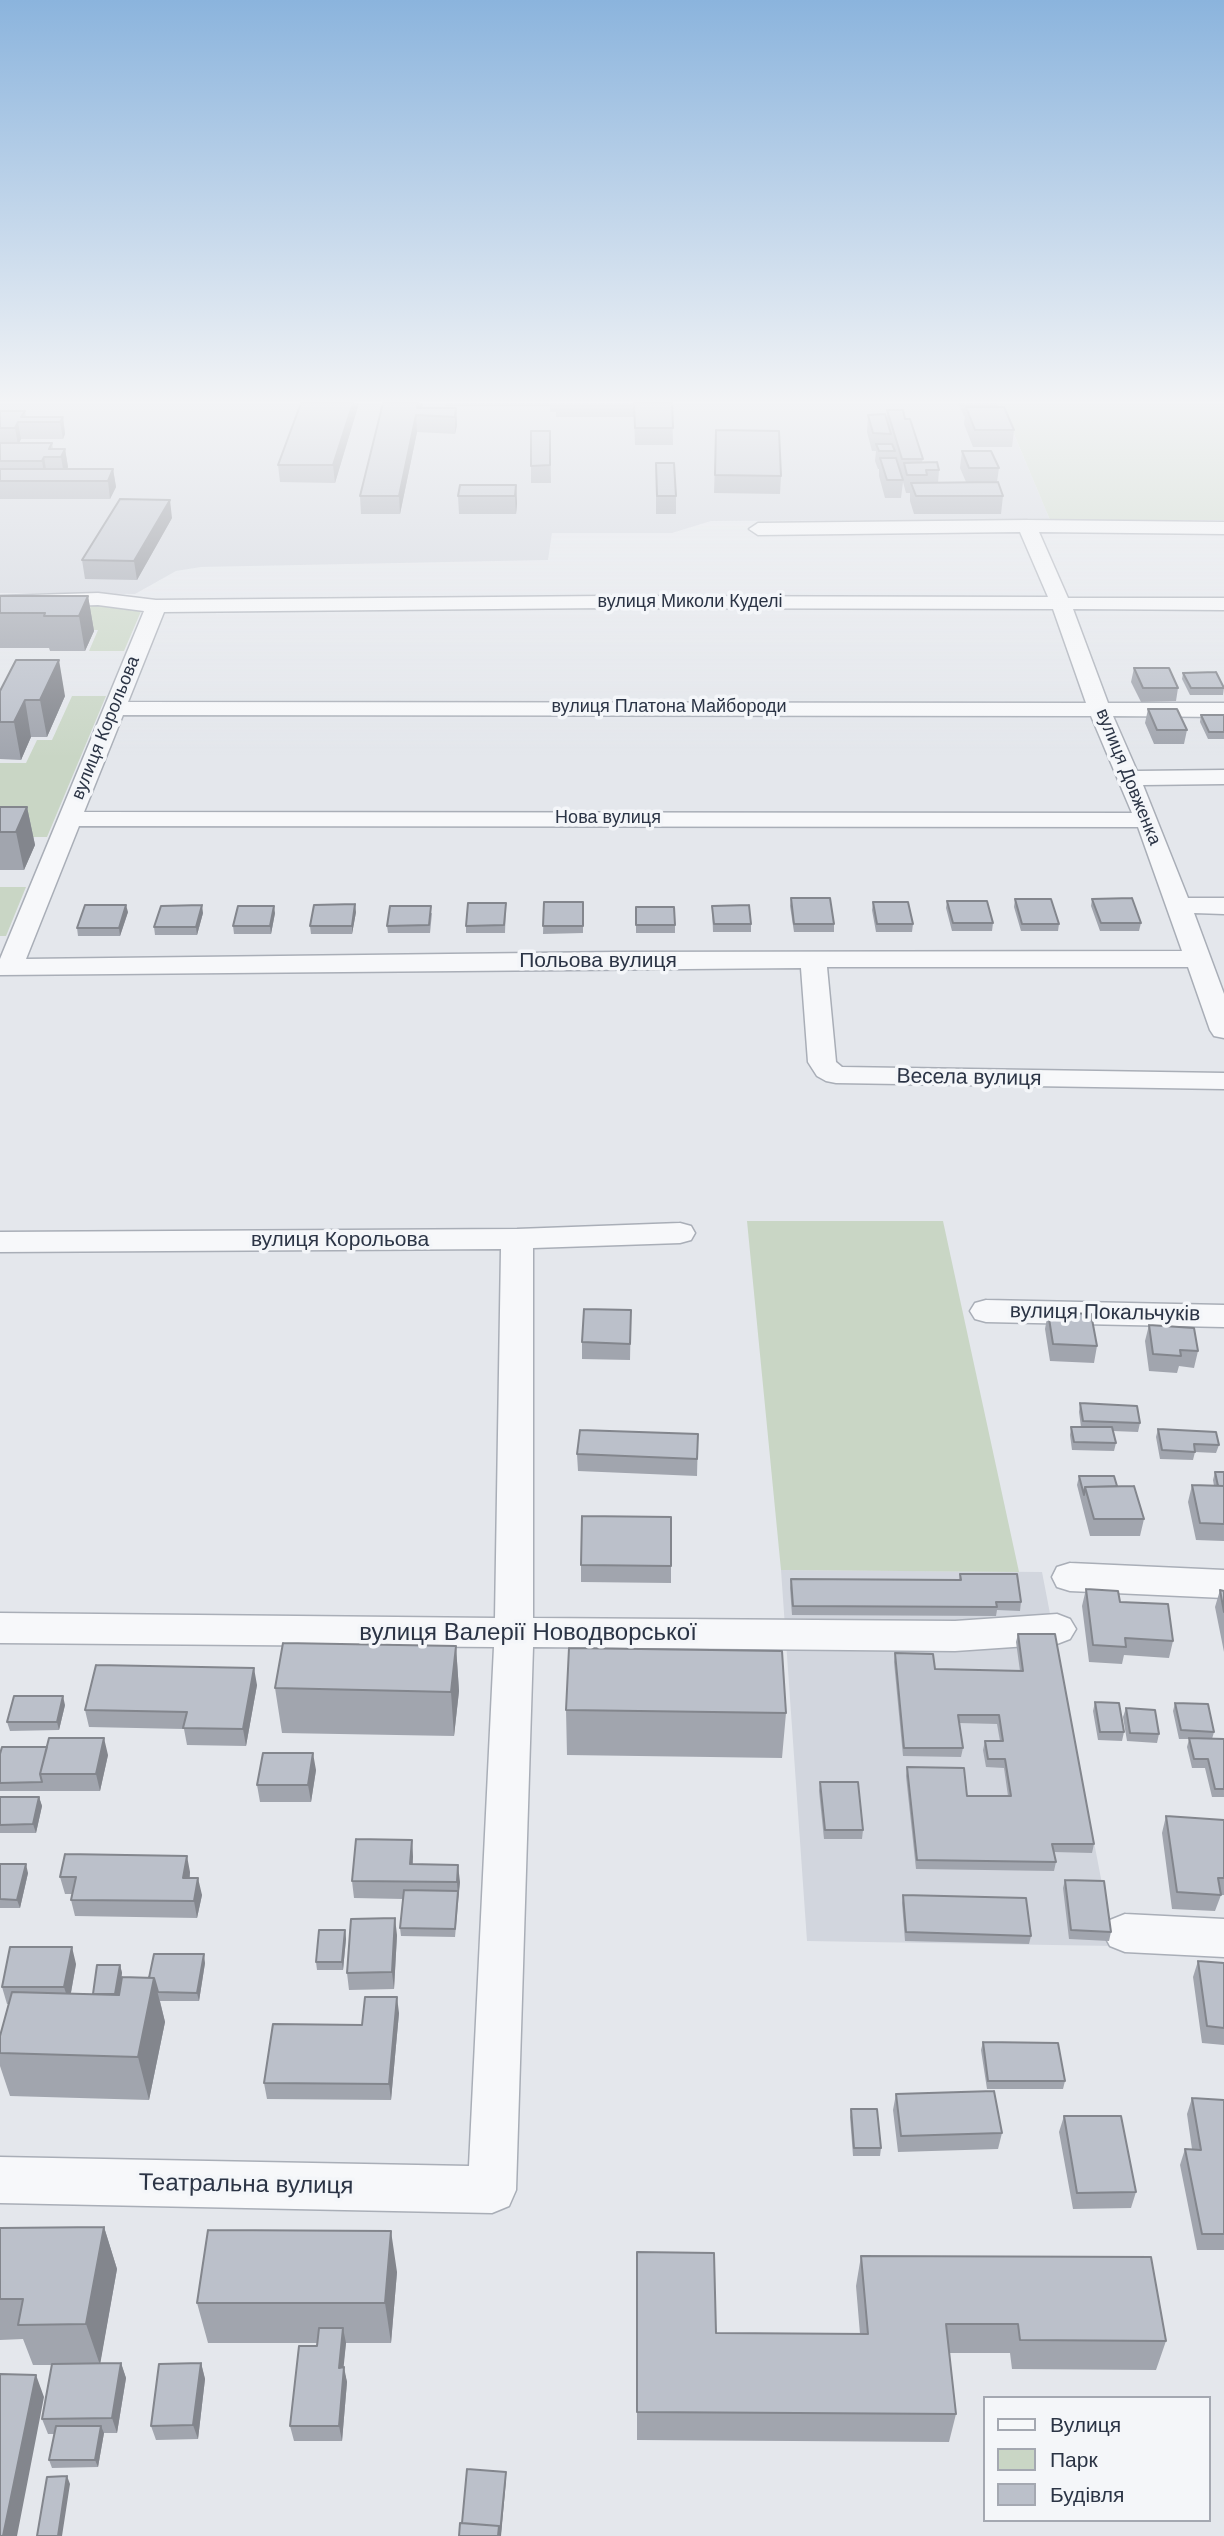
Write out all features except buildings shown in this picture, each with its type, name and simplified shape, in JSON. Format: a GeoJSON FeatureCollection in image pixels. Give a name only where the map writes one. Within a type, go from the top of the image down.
{"type":"FeatureCollection","features":[{"type":"Feature","properties":{"kind":"street"},"geometry":{"type":"LineString","coordinates":[[758,529],[1027,526],[1224,528]]}},
{"type":"Feature","properties":{"kind":"street","name":"вулиця Довженка"},"geometry":{"type":"LineString","coordinates":[[1027,526],[1061,604],[1099,709],[1147,820],[1224,1030]]}},
{"type":"Feature","properties":{"kind":"street","name":"вулиця Миколи Куделі"},"geometry":{"type":"LineString","coordinates":[[0,602],[98,599],[156,606],[484,602],[1224,604]]}},
{"type":"Feature","properties":{"kind":"street","name":"вулиця Корольова"},"geometry":{"type":"LineString","coordinates":[[5,967],[156,606]]}},
{"type":"Feature","properties":{"kind":"street","name":"вулиця Платона Майбороди"},"geometry":{"type":"LineString","coordinates":[[114,708],[1224,710]]}},
{"type":"Feature","properties":{"kind":"street"},"geometry":{"type":"LineString","coordinates":[[1130,778],[1224,778]]}},
{"type":"Feature","properties":{"kind":"street","name":"Нова вулиця"},"geometry":{"type":"LineString","coordinates":[[69,819],[1147,820]]}},
{"type":"Feature","properties":{"kind":"street"},"geometry":{"type":"LineString","coordinates":[[1178,905],[1224,906]]}},
{"type":"Feature","properties":{"kind":"street","name":"Польова вулиця"},"geometry":{"type":"LineString","coordinates":[[5,967],[813,959],[1196,959]]}},
{"type":"Feature","properties":{"kind":"street","name":"Весела вулиця"},"geometry":{"type":"LineString","coordinates":[[813,959],[822,1062],[827,1070],[836,1075],[1224,1081]]}},
{"type":"Feature","properties":{"kind":"street","name":"вулиця Корольова"},"geometry":{"type":"LineString","coordinates":[[0,1242],[517,1239],[680,1233]]}},
{"type":"Feature","properties":{"kind":"street"},"geometry":{"type":"LineString","coordinates":[[514,1633],[517,1239]]}},
{"type":"Feature","properties":{"kind":"street","name":"вулиця Покальчуків"},"geometry":{"type":"LineString","coordinates":[[986,1311],[1224,1316]]}},
{"type":"Feature","properties":{"kind":"street"},"geometry":{"type":"LineString","coordinates":[[1070,1577],[1224,1584]]}},
{"type":"Feature","properties":{"kind":"street","name":"вулиця Валерії Новодворської"},"geometry":{"type":"LineString","coordinates":[[0,1628],[955,1636],[1057,1629]]}},
{"type":"Feature","properties":{"kind":"street","name":"Театральна вулиця"},"geometry":{"type":"LineString","coordinates":[[0,2180],[492,2190],[514,1633]]}},
{"type":"Feature","properties":{"kind":"street"},"geometry":{"type":"LineString","coordinates":[[1125,1933],[1224,1938]]}},
{"type":"Feature","properties":{"kind":"shaded area"},"geometry":{"type":"Polygon","coordinates":[[[0,521],[710,521],[672,533],[552,533],[548,560],[201,567],[176,571],[135,594],[0,593],[0,521]]]}},
{"type":"Feature","properties":{"kind":"shaded area"},"geometry":{"type":"Polygon","coordinates":[[[781,1570],[1042,1572],[1114,1946],[807,1941],[781,1570]]]}},
{"type":"Feature","properties":{"kind":"green space"},"geometry":{"type":"Polygon","coordinates":[[[96,605],[142,609],[124,651],[89,651],[98,630],[0,629],[0,607],[96,605]]]}},
{"type":"Feature","properties":{"kind":"green space"},"geometry":{"type":"Polygon","coordinates":[[[72,696],[106,696],[47,837],[0,837],[0,763],[26,763],[37,740],[52,740],[72,696]]]}},
{"type":"Feature","properties":{"kind":"green space"},"geometry":{"type":"Polygon","coordinates":[[[0,887],[26,887],[6,936],[0,936],[0,887]]]}},
{"type":"Feature","properties":{"kind":"green space"},"geometry":{"type":"Polygon","coordinates":[[[747,1221],[943,1221],[1019,1572],[781,1570],[747,1221]]]}}]}
